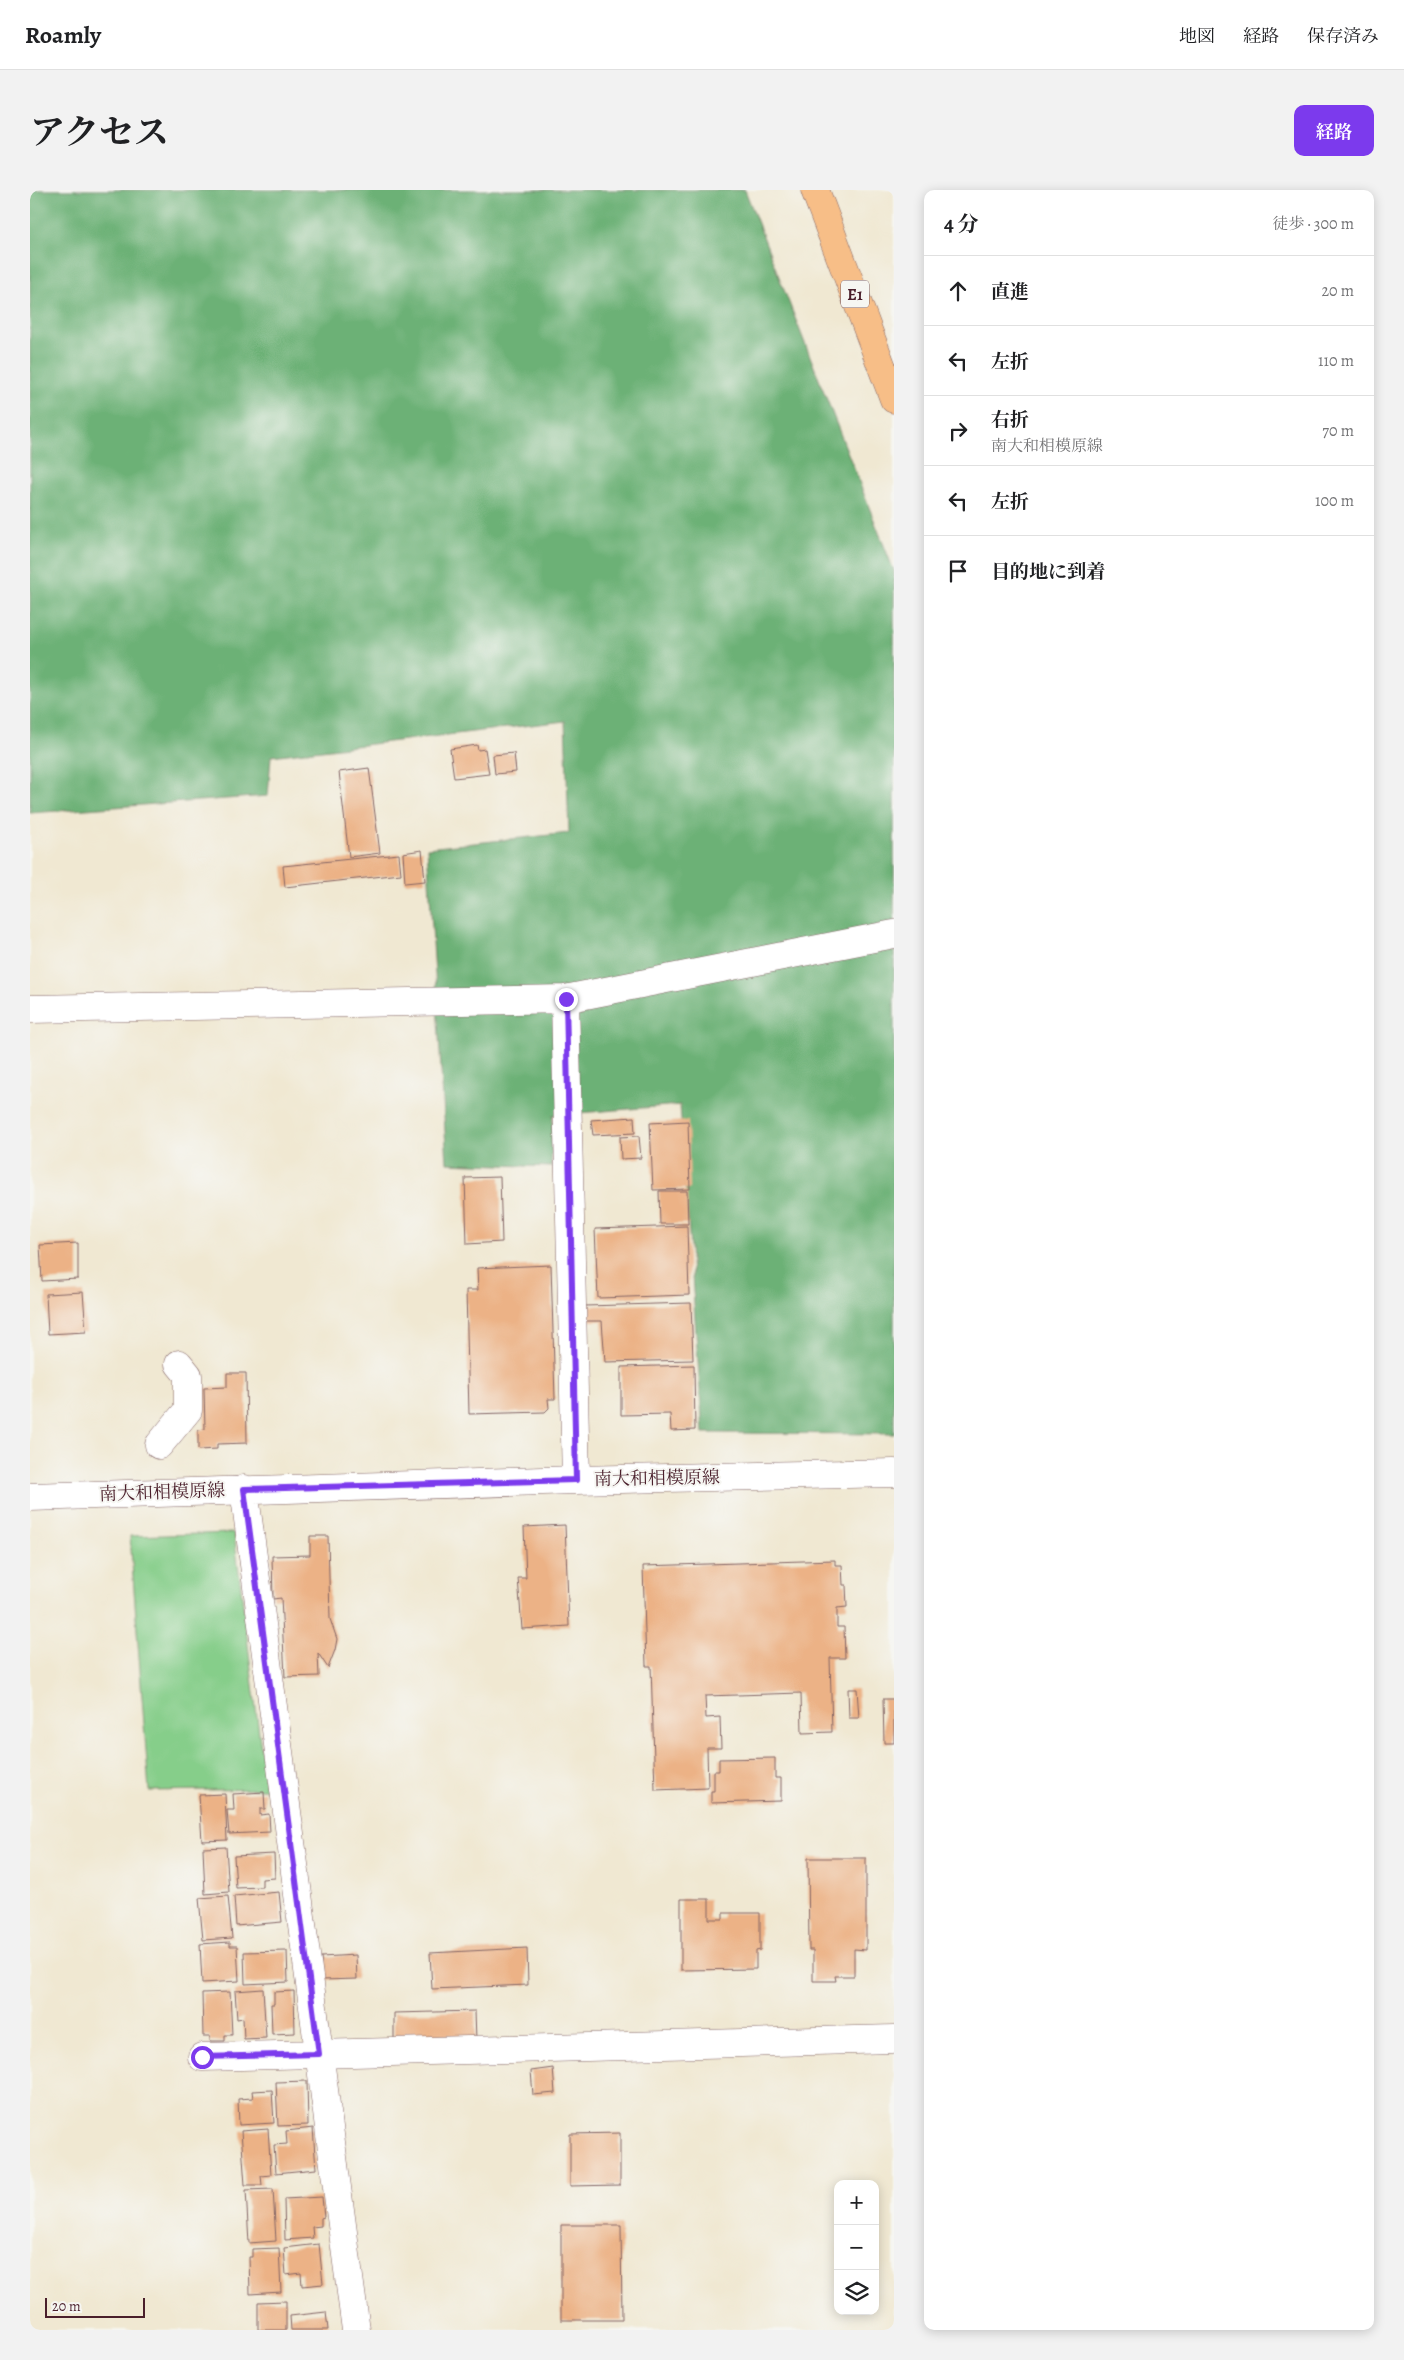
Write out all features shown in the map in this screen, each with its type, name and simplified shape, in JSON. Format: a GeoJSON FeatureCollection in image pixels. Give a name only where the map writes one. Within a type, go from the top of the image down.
{"type":"FeatureCollection","features":[{"type":"Feature","properties":{"kind":"highway","name":"E1"},"geometry":{"type":"LineString","coordinates":[[815,190],[894,399]]}},
{"type":"Feature","properties":{"kind":"street"},"geometry":{"type":"LineString","coordinates":[[30,1009],[566,999],[894,934]]}},
{"type":"Feature","properties":{"kind":"street"},"geometry":{"type":"LineString","coordinates":[[566,999],[576,1480]]}},
{"type":"Feature","properties":{"kind":"street"},"geometry":{"type":"LineString","coordinates":[[159,1445],[188,1410],[188,1375],[179,1364]]}},
{"type":"Feature","properties":{"kind":"street","name":"南大和相模原線"},"geometry":{"type":"LineString","coordinates":[[30,1497],[244,1489],[894,1473]]}},
{"type":"Feature","properties":{"kind":"street"},"geometry":{"type":"LineString","coordinates":[[244,1489],[356,2330]]}},
{"type":"Feature","properties":{"kind":"street"},"geometry":{"type":"LineString","coordinates":[[202,2057],[894,2040]]}},
{"type":"Feature","properties":{"kind":"green space"},"geometry":{"type":"Polygon","coordinates":[[[30,190],[745,190],[894,571],[894,1434],[703,1433],[680,1105],[553,1115],[551,1167],[447,1163],[427,848],[569,833],[565,721],[271,756],[268,796],[30,813],[30,190]]]}},
{"type":"Feature","properties":{"kind":"green space"},"geometry":{"type":"Polygon","coordinates":[[[234,1533],[266,1789],[149,1791],[130,1536],[234,1533]]]}},
{"type":"Feature","properties":{"kind":"building"},"geometry":{"type":"Polygon","coordinates":[[[477,745],[478,750],[485,749],[489,774],[454,778],[450,749],[477,745]]]}},
{"type":"Feature","properties":{"kind":"building"},"geometry":{"type":"Polygon","coordinates":[[[514,753],[516,772],[495,774],[493,755],[514,753]]]}},
{"type":"Feature","properties":{"kind":"building"},"geometry":{"type":"Polygon","coordinates":[[[369,768],[380,853],[349,857],[339,772],[369,768]]]}},
{"type":"Feature","properties":{"kind":"building"},"geometry":{"type":"Polygon","coordinates":[[[422,850],[425,881],[405,883],[403,853],[422,850]]]}},
{"type":"Feature","properties":{"kind":"building"},"geometry":{"type":"Polygon","coordinates":[[[399,854],[401,874],[285,887],[283,866],[399,854]]]}},
{"type":"Feature","properties":{"kind":"building"},"geometry":{"type":"Polygon","coordinates":[[[634,1117],[635,1133],[593,1135],[591,1120],[634,1117]]]}},
{"type":"Feature","properties":{"kind":"building"},"geometry":{"type":"Polygon","coordinates":[[[688,1121],[690,1189],[653,1190],[650,1123],[688,1121]]]}},
{"type":"Feature","properties":{"kind":"building"},"geometry":{"type":"Polygon","coordinates":[[[639,1136],[641,1158],[621,1159],[620,1137],[639,1136]]]}},
{"type":"Feature","properties":{"kind":"building"},"geometry":{"type":"Polygon","coordinates":[[[500,1177],[502,1242],[467,1244],[465,1178],[500,1177]]]}},
{"type":"Feature","properties":{"kind":"building"},"geometry":{"type":"Polygon","coordinates":[[[659,1191],[687,1191],[688,1224],[660,1224],[659,1191]]]}},
{"type":"Feature","properties":{"kind":"building"},"geometry":{"type":"Polygon","coordinates":[[[687,1226],[689,1295],[598,1298],[595,1229],[687,1226]]]}},
{"type":"Feature","properties":{"kind":"building"},"geometry":{"type":"Polygon","coordinates":[[[78,1243],[78,1279],[42,1281],[40,1245],[78,1243]]]}},
{"type":"Feature","properties":{"kind":"building"},"geometry":{"type":"Polygon","coordinates":[[[551,1265],[555,1399],[548,1399],[549,1408],[545,1412],[469,1414],[466,1290],[478,1290],[477,1268],[551,1265]]]}},
{"type":"Feature","properties":{"kind":"building"},"geometry":{"type":"Polygon","coordinates":[[[83,1292],[86,1332],[48,1334],[46,1294],[83,1292]]]}},
{"type":"Feature","properties":{"kind":"building"},"geometry":{"type":"Polygon","coordinates":[[[691,1303],[693,1360],[605,1362],[602,1321],[585,1321],[585,1306],[691,1303]]]}},
{"type":"Feature","properties":{"kind":"building"},"geometry":{"type":"Polygon","coordinates":[[[694,1365],[695,1430],[671,1431],[670,1414],[621,1415],[621,1367],[694,1365]]]}},
{"type":"Feature","properties":{"kind":"building"},"geometry":{"type":"Polygon","coordinates":[[[227,1373],[246,1373],[247,1443],[217,1444],[217,1449],[198,1450],[198,1430],[205,1429],[204,1388],[227,1387],[227,1373]]]}},
{"type":"Feature","properties":{"kind":"building"},"geometry":{"type":"Polygon","coordinates":[[[565,1525],[569,1626],[522,1629],[518,1578],[526,1578],[524,1527],[565,1525]]]}},
{"type":"Feature","properties":{"kind":"building"},"geometry":{"type":"Polygon","coordinates":[[[310,1536],[328,1536],[330,1619],[337,1639],[328,1668],[318,1653],[319,1676],[285,1677],[281,1598],[273,1599],[272,1556],[310,1555],[310,1536]]]}},
{"type":"Feature","properties":{"kind":"building"},"geometry":{"type":"Polygon","coordinates":[[[835,1560],[835,1565],[842,1565],[843,1585],[846,1585],[847,1607],[837,1608],[837,1627],[844,1627],[845,1658],[830,1658],[832,1732],[802,1733],[801,1693],[705,1696],[706,1718],[720,1717],[721,1748],[707,1748],[708,1788],[655,1790],[651,1666],[646,1666],[643,1566],[835,1560]]]}},
{"type":"Feature","properties":{"kind":"building"},"geometry":{"type":"Polygon","coordinates":[[[848,1689],[857,1689],[859,1718],[849,1718],[848,1689]]]}},
{"type":"Feature","properties":{"kind":"building"},"geometry":{"type":"Polygon","coordinates":[[[883,1699],[894,1699],[894,1743],[884,1743],[883,1699]]]}},
{"type":"Feature","properties":{"kind":"building"},"geometry":{"type":"Polygon","coordinates":[[[775,1758],[775,1778],[781,1778],[781,1801],[711,1803],[711,1791],[714,1791],[714,1771],[719,1771],[719,1759],[775,1758]]]}},
{"type":"Feature","properties":{"kind":"building"},"geometry":{"type":"Polygon","coordinates":[[[264,1792],[265,1809],[260,1809],[260,1815],[269,1814],[270,1832],[229,1834],[227,1810],[234,1810],[233,1794],[264,1792]]]}},
{"type":"Feature","properties":{"kind":"building"},"geometry":{"type":"Polygon","coordinates":[[[225,1794],[227,1840],[202,1841],[199,1795],[225,1794]]]}},
{"type":"Feature","properties":{"kind":"building"},"geometry":{"type":"Polygon","coordinates":[[[226,1847],[229,1892],[205,1894],[203,1848],[226,1847]]]}},
{"type":"Feature","properties":{"kind":"building"},"geometry":{"type":"Polygon","coordinates":[[[274,1854],[275,1878],[262,1879],[262,1887],[236,1888],[234,1856],[274,1854]]]}},
{"type":"Feature","properties":{"kind":"building"},"geometry":{"type":"Polygon","coordinates":[[[808,1858],[866,1858],[866,1950],[854,1949],[854,1976],[835,1976],[836,1981],[813,1981],[813,1950],[809,1950],[808,1858]]]}},
{"type":"Feature","properties":{"kind":"building"},"geometry":{"type":"Polygon","coordinates":[[[279,1892],[282,1922],[236,1926],[234,1896],[279,1892]]]}},
{"type":"Feature","properties":{"kind":"building"},"geometry":{"type":"Polygon","coordinates":[[[228,1896],[232,1938],[203,1940],[199,1898],[228,1896]]]}},
{"type":"Feature","properties":{"kind":"building"},"geometry":{"type":"Polygon","coordinates":[[[681,1899],[709,1899],[709,1919],[723,1919],[723,1913],[760,1913],[760,1950],[756,1951],[756,1969],[681,1970],[681,1899]]]}},
{"type":"Feature","properties":{"kind":"building"},"geometry":{"type":"Polygon","coordinates":[[[230,1942],[230,1946],[237,1946],[239,1981],[202,1983],[200,1944],[230,1942]]]}},
{"type":"Feature","properties":{"kind":"building"},"geometry":{"type":"Polygon","coordinates":[[[527,1948],[528,1985],[432,1989],[430,1953],[527,1948]]]}},
{"type":"Feature","properties":{"kind":"building"},"geometry":{"type":"Polygon","coordinates":[[[287,1951],[288,1982],[245,1984],[244,1952],[287,1951]]]}},
{"type":"Feature","properties":{"kind":"building"},"geometry":{"type":"Polygon","coordinates":[[[356,1955],[357,1979],[322,1980],[321,1957],[356,1955]]]}},
{"type":"Feature","properties":{"kind":"building"},"geometry":{"type":"Polygon","coordinates":[[[263,1989],[266,2038],[244,2039],[243,2018],[237,2019],[235,1991],[263,1989]]]}},
{"type":"Feature","properties":{"kind":"building"},"geometry":{"type":"Polygon","coordinates":[[[294,1991],[295,2033],[272,2034],[271,2004],[274,2004],[274,1992],[294,1991]]]}},
{"type":"Feature","properties":{"kind":"building"},"geometry":{"type":"Polygon","coordinates":[[[230,1992],[232,2035],[225,2035],[225,2041],[210,2041],[210,2036],[203,2036],[202,1993],[230,1992]]]}},
{"type":"Feature","properties":{"kind":"building"},"geometry":{"type":"Polygon","coordinates":[[[475,2011],[476,2040],[394,2042],[394,2013],[475,2011]]]}},
{"type":"Feature","properties":{"kind":"building"},"geometry":{"type":"Polygon","coordinates":[[[553,2068],[555,2093],[533,2095],[531,2071],[553,2068]]]}},
{"type":"Feature","properties":{"kind":"building"},"geometry":{"type":"Polygon","coordinates":[[[307,2081],[308,2125],[278,2126],[276,2082],[307,2081]]]}},
{"type":"Feature","properties":{"kind":"building"},"geometry":{"type":"Polygon","coordinates":[[[272,2090],[274,2123],[239,2125],[238,2099],[253,2098],[252,2091],[272,2090]]]}},
{"type":"Feature","properties":{"kind":"building"},"geometry":{"type":"Polygon","coordinates":[[[313,2128],[316,2169],[276,2173],[274,2145],[287,2144],[286,2131],[313,2128]]]}},
{"type":"Feature","properties":{"kind":"building"},"geometry":{"type":"Polygon","coordinates":[[[268,2129],[271,2175],[261,2176],[262,2185],[245,2185],[241,2131],[268,2129]]]}},
{"type":"Feature","properties":{"kind":"building"},"geometry":{"type":"Polygon","coordinates":[[[620,2133],[620,2185],[570,2186],[570,2134],[620,2133]]]}},
{"type":"Feature","properties":{"kind":"building"},"geometry":{"type":"Polygon","coordinates":[[[273,2189],[276,2241],[249,2243],[246,2190],[273,2189]]]}},
{"type":"Feature","properties":{"kind":"building"},"geometry":{"type":"Polygon","coordinates":[[[322,2197],[324,2217],[321,2218],[321,2226],[312,2227],[313,2238],[285,2240],[284,2199],[322,2197]]]}},
{"type":"Feature","properties":{"kind":"building"},"geometry":{"type":"Polygon","coordinates":[[[561,2225],[621,2225],[622,2320],[561,2320],[561,2225]]]}},
{"type":"Feature","properties":{"kind":"building"},"geometry":{"type":"Polygon","coordinates":[[[319,2244],[323,2284],[302,2286],[301,2273],[286,2275],[284,2248],[319,2244]]]}},
{"type":"Feature","properties":{"kind":"building"},"geometry":{"type":"Polygon","coordinates":[[[279,2248],[281,2292],[250,2294],[249,2257],[252,2257],[252,2249],[279,2248]]]}},
{"type":"Feature","properties":{"kind":"building"},"geometry":{"type":"Polygon","coordinates":[[[286,2301],[286,2330],[258,2330],[258,2302],[286,2301]]]}},
{"type":"Feature","properties":{"kind":"building"},"geometry":{"type":"Polygon","coordinates":[[[326,2312],[328,2330],[291,2330],[290,2316],[326,2312]]]}},
{"type":"Feature","properties":{"kind":"route"},"geometry":{"type":"LineString","coordinates":[[202,2057],[319,2054],[244,1489],[576,1480],[566,999]]}}]}
